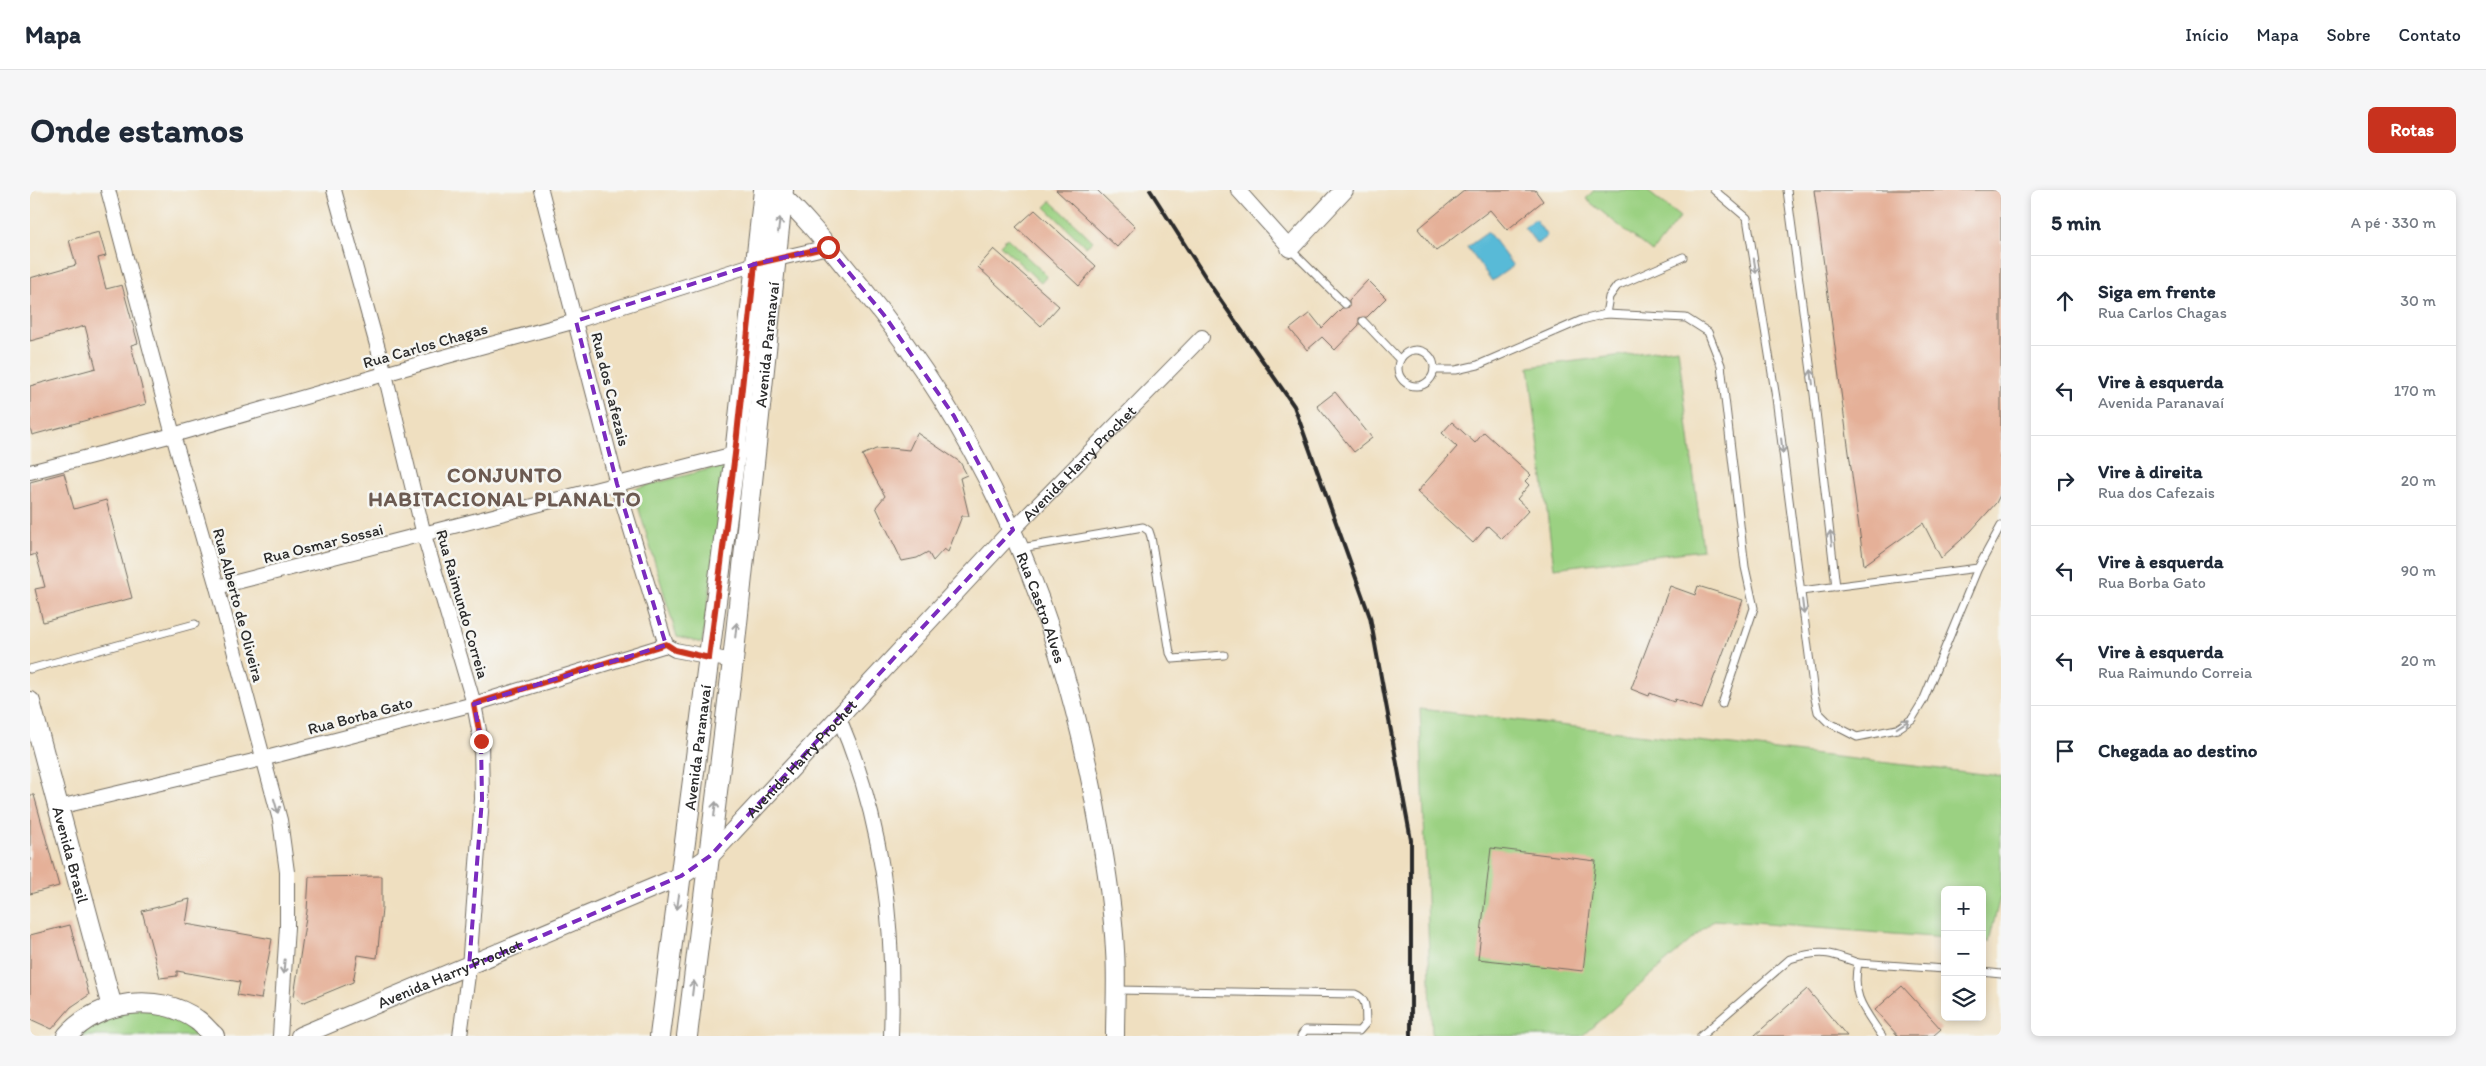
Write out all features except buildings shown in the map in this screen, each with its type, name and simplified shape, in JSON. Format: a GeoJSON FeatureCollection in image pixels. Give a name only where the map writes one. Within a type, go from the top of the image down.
{"type":"FeatureCollection","features":[{"type":"Feature","properties":{"kind":"main road","name":"Avenida Paranavaí"},"geometry":{"type":"LineString","coordinates":[[687,1036],[733,661],[756,449],[775,259],[776,192]]}},
{"type":"Feature","properties":{"kind":"main road","name":"Avenida Paranavaí"},"geometry":{"type":"LineString","coordinates":[[660,1036],[735,454],[755,264],[776,192]]}},
{"type":"Feature","properties":{"kind":"main road","name":"Avenida Brasil"},"geometry":{"type":"LineString","coordinates":[[30,702],[112,1007]]}},
{"type":"Feature","properties":{"kind":"main road"},"geometry":{"type":"LineString","coordinates":[[68,1036],[88,1018],[112,1007],[141,1002],[171,1006],[197,1020],[214,1036]]}},
{"type":"Feature","properties":{"kind":"street","name":"Rua Alberto de Oliveira"},"geometry":{"type":"LineString","coordinates":[[108,190],[173,435],[280,820],[287,872],[287,927],[280,1036]]}},
{"type":"Feature","properties":{"kind":"street","name":"Rua Raimundo Correia"},"geometry":{"type":"LineString","coordinates":[[334,190],[385,374],[424,535],[474,704],[481,741],[482,799],[469,967],[460,1036]]}},
{"type":"Feature","properties":{"kind":"street","name":"Rua dos Cafezais"},"geometry":{"type":"LineString","coordinates":[[541,190],[617,484],[666,644]]}},
{"type":"Feature","properties":{"kind":"street"},"geometry":{"type":"LineString","coordinates":[[1238,190],[1290,248],[1344,190]]}},
{"type":"Feature","properties":{"kind":"street","name":"Rua Castro Alves"},"geometry":{"type":"LineString","coordinates":[[776,192],[828,247],[884,315],[954,416],[1013,530],[1059,651],[1081,733],[1107,872],[1115,951],[1115,1036]]}},
{"type":"Feature","properties":{"kind":"street","name":"Rua Carlos Chagas"},"geometry":{"type":"LineString","coordinates":[[30,472],[173,435],[576,321],[755,264],[828,247]]}},
{"type":"Feature","properties":{"kind":"street","name":"Avenida Harry Prochet"},"geometry":{"type":"LineString","coordinates":[[300,1036],[469,967],[681,876],[710,856],[1013,530],[1202,337]]}},
{"type":"Feature","properties":{"kind":"street","name":"Rua Osmar Sossai"},"geometry":{"type":"LineString","coordinates":[[217,588],[756,449]]}},
{"type":"Feature","properties":{"kind":"street"},"geometry":{"type":"LineString","coordinates":[[666,644],[675,650],[709,658],[733,661]]}},
{"type":"Feature","properties":{"kind":"street","name":"Rua Borba Gato"},"geometry":{"type":"LineString","coordinates":[[59,808],[262,759],[474,704],[666,644]]}},
{"type":"Feature","properties":{"kind":"street"},"geometry":{"type":"LineString","coordinates":[[839,718],[858,762],[877,833],[889,916],[892,1036]]}},
{"type":"Feature","properties":{"kind":"lane"},"geometry":{"type":"LineString","coordinates":[[1714,190],[1747,218],[1776,398],[1818,712],[1828,722],[1857,737],[1897,729],[1912,719],[1923,701],[1978,568],[2001,526]]}},
{"type":"Feature","properties":{"kind":"lane"},"geometry":{"type":"LineString","coordinates":[[1787,190],[1814,394],[1836,587]]}},
{"type":"Feature","properties":{"kind":"lane"},"geometry":{"type":"LineString","coordinates":[[1290,248],[1345,304]]}},
{"type":"Feature","properties":{"kind":"lane"},"geometry":{"type":"LineString","coordinates":[[1606,314],[1609,297],[1617,286],[1684,257]]}},
{"type":"Feature","properties":{"kind":"lane"},"geometry":{"type":"LineString","coordinates":[[1434,370],[1456,370],[1478,365],[1582,320],[1606,314],[1686,318],[1708,332],[1720,365],[1745,567],[1754,608],[1722,704]]}},
{"type":"Feature","properties":{"kind":"lane"},"geometry":{"type":"LineString","coordinates":[[1363,321],[1400,360]]}},
{"type":"Feature","properties":{"kind":"lane"},"geometry":{"type":"LineString","coordinates":[[1411,351],[1425,352],[1433,363],[1434,370],[1428,382],[1415,386],[1402,380],[1398,367],[1400,360],[1411,351]]}},
{"type":"Feature","properties":{"kind":"lane"},"geometry":{"type":"LineString","coordinates":[[1020,548],[1143,527],[1149,531],[1151,537],[1170,653],[1173,659],[1224,655]]}},
{"type":"Feature","properties":{"kind":"lane"},"geometry":{"type":"LineString","coordinates":[[1801,591],[1978,568]]}},
{"type":"Feature","properties":{"kind":"lane"},"geometry":{"type":"LineString","coordinates":[[30,669],[195,624]]}},
{"type":"Feature","properties":{"kind":"lane"},"geometry":{"type":"LineString","coordinates":[[1701,1036],[1790,959],[1806,954],[1830,952],[1858,963],[1941,969]]}},
{"type":"Feature","properties":{"kind":"lane"},"geometry":{"type":"LineString","coordinates":[[1858,963],[1855,979],[1858,1000],[1882,1036]]}},
{"type":"Feature","properties":{"kind":"lane"},"geometry":{"type":"LineString","coordinates":[[1986,972],[2001,974]]}},
{"type":"Feature","properties":{"kind":"lane"},"geometry":{"type":"LineString","coordinates":[[1115,990],[1355,994],[1362,997],[1365,1002],[1366,1023],[1359,1031],[1306,1030],[1301,1036]]}},
{"type":"Feature","properties":{"kind":"highlighted area"},"geometry":{"type":"Polygon","coordinates":[[[828,247],[884,315],[954,416],[1013,530],[710,856],[681,876],[469,967],[482,799],[481,741],[474,704],[666,645],[617,484],[576,321],[755,264],[828,247]]]}},
{"type":"Feature","properties":{"kind":"green space"},"geometry":{"type":"Polygon","coordinates":[[[1594,190],[1646,190],[1680,217],[1652,252],[1586,199],[1594,190]]]}},
{"type":"Feature","properties":{"kind":"green space"},"geometry":{"type":"Polygon","coordinates":[[[1051,201],[1093,241],[1086,247],[1045,207],[1051,201]]]}},
{"type":"Feature","properties":{"kind":"green space"},"geometry":{"type":"Polygon","coordinates":[[[1007,238],[1047,276],[1041,283],[1000,245],[1007,238]]]}},
{"type":"Feature","properties":{"kind":"green space"},"geometry":{"type":"Polygon","coordinates":[[[1678,348],[1703,550],[1554,568],[1529,367],[1678,348]]]}},
{"type":"Feature","properties":{"kind":"green space"},"geometry":{"type":"Polygon","coordinates":[[[729,464],[702,643],[677,637],[633,489],[729,464]]]}},
{"type":"Feature","properties":{"kind":"green space"},"geometry":{"type":"Polygon","coordinates":[[[1420,709],[2001,776],[2001,893],[1989,942],[1986,942],[1986,886],[1941,886],[1941,938],[1714,920],[1582,1036],[1432,1036],[1420,709]]]}},
{"type":"Feature","properties":{"kind":"green space"},"geometry":{"type":"Polygon","coordinates":[[[141,1002],[214,1036],[67,1036],[141,1002]]]}},
{"type":"Feature","properties":{"kind":"water"},"geometry":{"type":"Polygon","coordinates":[[[1535,219],[1547,236],[1537,244],[1524,227],[1535,219]]]}},
{"type":"Feature","properties":{"kind":"water"},"geometry":{"type":"Polygon","coordinates":[[[1488,232],[1513,266],[1492,281],[1467,247],[1488,232]]]}},
{"type":"Feature","properties":{"kind":"railway"},"geometry":{"type":"LineString","coordinates":[[1150,190],[1213,289],[1294,406],[1370,617],[1411,840],[1411,1036]]}},
{"type":"Feature","properties":{"kind":"district","name":"CONJUNTO HABITACIONAL PLANALTO"},"geometry":{"type":"Point","coordinates":[505,487]}},
{"type":"Feature","properties":{"kind":"route"},"geometry":{"type":"LineString","coordinates":[[481,741],[474,704],[666,644],[675,650],[709,658],[735,454],[755,264],[828,247]]}}]}
